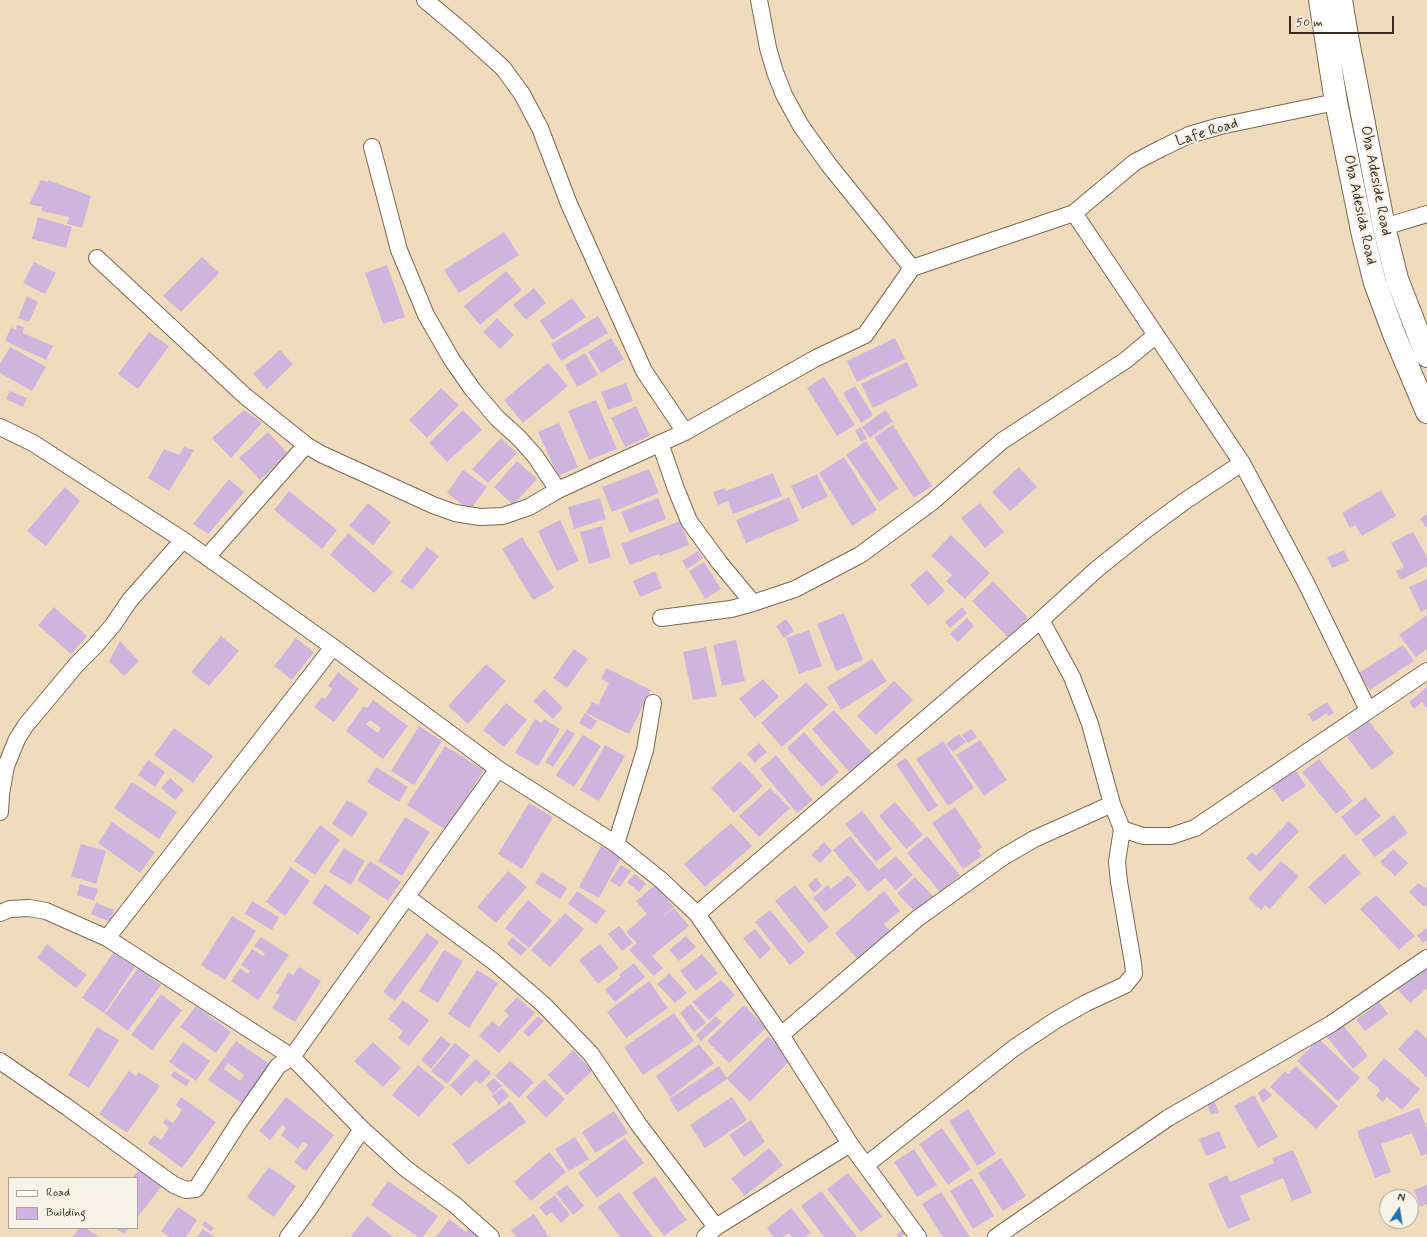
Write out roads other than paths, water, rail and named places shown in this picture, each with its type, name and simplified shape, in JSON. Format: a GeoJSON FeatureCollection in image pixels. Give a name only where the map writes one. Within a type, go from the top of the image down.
{"type":"FeatureCollection","features":[{"type":"Feature","properties":{"kind":"main road","name":"Oba Adesida Road"},"geometry":{"type":"LineString","coordinates":[[1320,0],[1336,102],[1363,235],[1375,283],[1394,334],[1427,412]]}},
{"type":"Feature","properties":{"kind":"main road","name":"Oba Adeside Road"},"geometry":{"type":"LineString","coordinates":[[1341,0],[1348,44],[1384,227],[1397,279],[1412,321],[1427,356]]}},
{"type":"Feature","properties":{"kind":"street"},"geometry":{"type":"LineString","coordinates":[[425,0],[503,68],[522,94],[540,128],[572,211],[644,371],[685,432]]}},
{"type":"Feature","properties":{"kind":"street"},"geometry":{"type":"LineString","coordinates":[[759,0],[774,72],[784,95],[801,126],[829,165],[912,268]]}},
{"type":"Feature","properties":{"kind":"street","name":"Lafe Road"},"geometry":{"type":"LineString","coordinates":[[1074,213],[1136,162],[1190,135],[1220,126],[1336,102]]}},
{"type":"Feature","properties":{"kind":"street"},"geometry":{"type":"LineString","coordinates":[[372,147],[399,250],[426,315],[452,360],[473,390],[497,418],[519,438],[531,452],[558,490]]}},
{"type":"Feature","properties":{"kind":"street"},"geometry":{"type":"LineString","coordinates":[[98,258],[245,396],[321,454],[433,505],[455,513],[480,517],[503,516],[529,507],[558,490],[685,432],[816,358],[865,335],[912,268],[1074,213],[1242,463],[1306,583],[1368,710]]}},
{"type":"Feature","properties":{"kind":"street"},"geometry":{"type":"LineString","coordinates":[[1384,227],[1427,214]]}},
{"type":"Feature","properties":{"kind":"street"},"geometry":{"type":"LineString","coordinates":[[661,618],[731,609],[795,590],[860,555],[932,502],[1002,441],[1126,360],[1156,335]]}},
{"type":"Feature","properties":{"kind":"street"},"geometry":{"type":"LineString","coordinates":[[0,427],[33,443],[184,540],[334,647],[498,769],[616,844],[661,880],[697,914],[781,1035],[850,1144],[918,1237]]}},
{"type":"Feature","properties":{"kind":"street"},"geometry":{"type":"LineString","coordinates":[[660,443],[689,521],[719,562],[753,603]]}},
{"type":"Feature","properties":{"kind":"street"},"geometry":{"type":"LineString","coordinates":[[207,557],[306,444]]}},
{"type":"Feature","properties":{"kind":"street"},"geometry":{"type":"LineString","coordinates":[[697,914],[1040,620],[1097,569],[1185,501],[1242,463]]}},
{"type":"Feature","properties":{"kind":"street"},"geometry":{"type":"LineString","coordinates":[[0,812],[1,794],[6,766],[17,739],[26,725],[77,664],[113,625],[130,600],[184,540]]}},
{"type":"Feature","properties":{"kind":"street"},"geometry":{"type":"LineString","coordinates":[[866,1165],[1014,1048],[1056,1020],[1086,1003],[1125,985],[1134,974],[1134,963],[1120,889],[1117,862],[1122,829],[1112,804],[1090,724],[1072,677],[1040,620]]}},
{"type":"Feature","properties":{"kind":"street"},"geometry":{"type":"LineString","coordinates":[[107,938],[334,647]]}},
{"type":"Feature","properties":{"kind":"street"},"geometry":{"type":"LineString","coordinates":[[1122,829],[1143,836],[1171,836],[1195,828],[1427,671]]}},
{"type":"Feature","properties":{"kind":"street"},"geometry":{"type":"LineString","coordinates":[[616,844],[645,750],[653,703]]}},
{"type":"Feature","properties":{"kind":"street"},"geometry":{"type":"LineString","coordinates":[[0,1061],[68,1107],[174,1185],[186,1190],[196,1189],[239,1122],[278,1066],[292,1057],[498,769]]}},
{"type":"Feature","properties":{"kind":"street"},"geometry":{"type":"LineString","coordinates":[[781,1035],[918,918],[1003,857],[1034,839],[1112,804]]}},
{"type":"Feature","properties":{"kind":"street"},"geometry":{"type":"LineString","coordinates":[[407,897],[493,961],[544,1005],[591,1054],[710,1232],[850,1144]]}},
{"type":"Feature","properties":{"kind":"street"},"geometry":{"type":"LineString","coordinates":[[0,913],[10,909],[29,908],[46,911],[107,938],[292,1057],[362,1129],[405,1168],[455,1205],[491,1237]]}},
{"type":"Feature","properties":{"kind":"street"},"geometry":{"type":"LineString","coordinates":[[996,1237],[1168,1118],[1331,1024],[1427,958]]}},
{"type":"Feature","properties":{"kind":"street"},"geometry":{"type":"LineString","coordinates":[[288,1237],[309,1209],[362,1129]]}}]}
